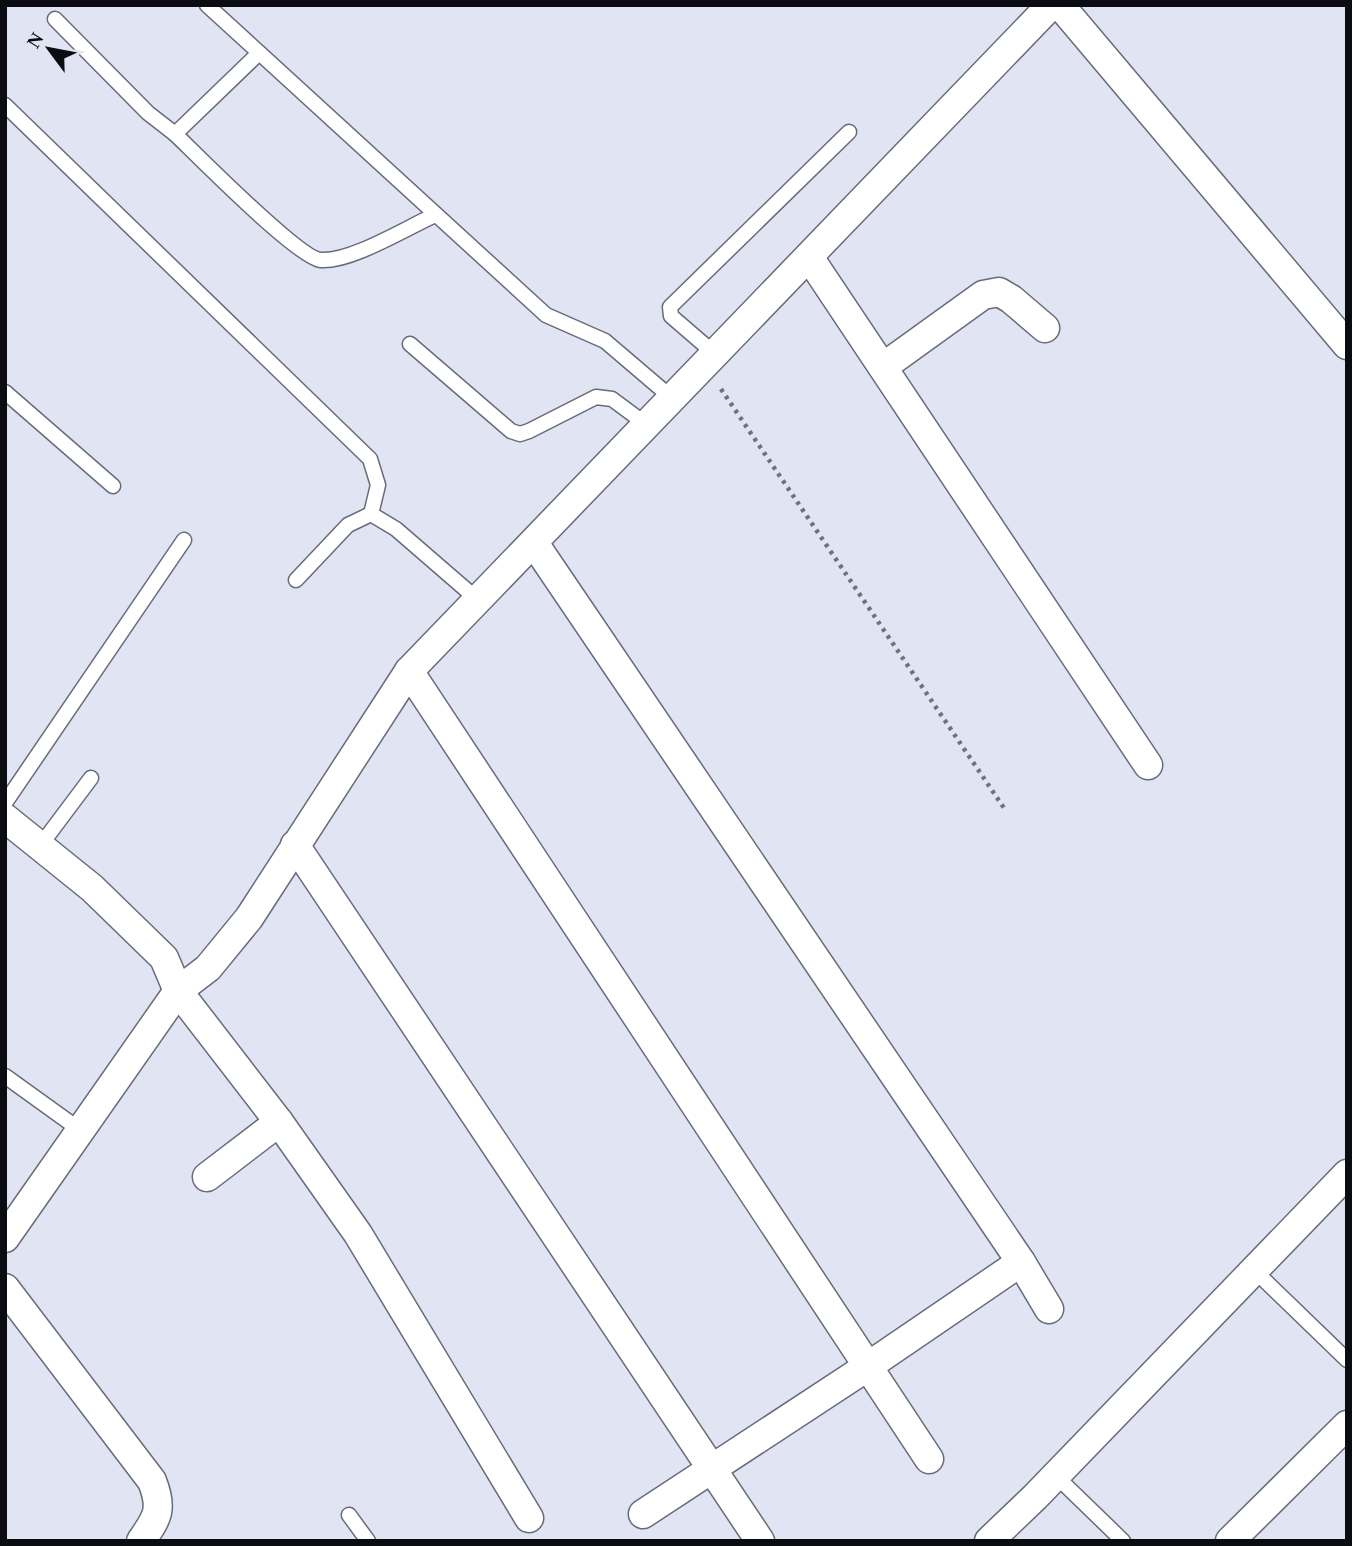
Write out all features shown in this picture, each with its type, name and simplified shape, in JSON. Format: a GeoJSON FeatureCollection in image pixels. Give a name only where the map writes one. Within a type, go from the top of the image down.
{"type":"FeatureCollection","features":[{"type":"Feature","properties":{"kind":"street"},"geometry":{"type":"LineString","coordinates":[[5,1238],[178,991],[208,968],[249,918],[409,671],[1051,5]]}},
{"type":"Feature","properties":{"kind":"street"},"geometry":{"type":"LineString","coordinates":[[1060,5],[1347,345]]}},
{"type":"Feature","properties":{"kind":"street"},"geometry":{"type":"LineString","coordinates":[[809,257],[1148,765]]}},
{"type":"Feature","properties":{"kind":"street"},"geometry":{"type":"LineString","coordinates":[[883,368],[983,295],[999,292],[1045,328]]}},
{"type":"Feature","properties":{"kind":"street"},"geometry":{"type":"LineString","coordinates":[[534,543],[1021,1262],[1049,1310]]}},
{"type":"Feature","properties":{"kind":"street"},"geometry":{"type":"LineString","coordinates":[[409,671],[929,1460]]}},
{"type":"Feature","properties":{"kind":"street"},"geometry":{"type":"LineString","coordinates":[[5,818],[92,888],[164,958],[178,991],[279,1122],[358,1234],[529,1518]]}},
{"type":"Feature","properties":{"kind":"street"},"geometry":{"type":"LineString","coordinates":[[295,845],[714,1468],[760,1541]]}},
{"type":"Feature","properties":{"kind":"street"},"geometry":{"type":"LineString","coordinates":[[207,1177],[279,1122]]}},
{"type":"Feature","properties":{"kind":"street"},"geometry":{"type":"LineString","coordinates":[[989,1541],[1347,1174]]}},
{"type":"Feature","properties":{"kind":"street"},"geometry":{"type":"LineString","coordinates":[[643,1514],[1021,1262]]}},
{"type":"Feature","properties":{"kind":"street"},"geometry":{"type":"LineString","coordinates":[[5,1288],[152,1481],[160,1501],[155,1519],[141,1541]]}},
{"type":"Feature","properties":{"kind":"street"},"geometry":{"type":"LineString","coordinates":[[1230,1541],[1347,1425]]}},
{"type":"Feature","properties":{"kind":"lane"},"geometry":{"type":"LineString","coordinates":[[207,5],[546,315],[605,341],[673,399]]}},
{"type":"Feature","properties":{"kind":"lane"},"geometry":{"type":"LineString","coordinates":[[55,19],[148,113],[290,242],[318,260],[344,258],[435,215]]}},
{"type":"Feature","properties":{"kind":"lane"},"geometry":{"type":"LineString","coordinates":[[174,134],[259,53]]}},
{"type":"Feature","properties":{"kind":"lane"},"geometry":{"type":"LineString","coordinates":[[5,105],[370,459],[378,485],[371,514]]}},
{"type":"Feature","properties":{"kind":"lane"},"geometry":{"type":"LineString","coordinates":[[710,359],[671,316],[670,307],[849,132]]}},
{"type":"Feature","properties":{"kind":"lane"},"geometry":{"type":"LineString","coordinates":[[410,344],[511,431],[520,434],[529,431],[596,397],[612,399],[647,425]]}},
{"type":"Feature","properties":{"kind":"lane"},"geometry":{"type":"LineString","coordinates":[[5,392],[113,486]]}},
{"type":"Feature","properties":{"kind":"lane"},"geometry":{"type":"LineString","coordinates":[[296,580],[348,525],[371,514]]}},
{"type":"Feature","properties":{"kind":"lane"},"geometry":{"type":"LineString","coordinates":[[371,514],[396,529],[478,600]]}},
{"type":"Feature","properties":{"kind":"lane"},"geometry":{"type":"LineString","coordinates":[[5,803],[184,540]]}},
{"type":"Feature","properties":{"kind":"lane"},"geometry":{"type":"LineString","coordinates":[[40,846],[90,778]]}},
{"type":"Feature","properties":{"kind":"lane"},"geometry":{"type":"LineString","coordinates":[[5,1076],[80,1130]]}},
{"type":"Feature","properties":{"kind":"lane"},"geometry":{"type":"LineString","coordinates":[[1254,1270],[1347,1360]]}},
{"type":"Feature","properties":{"kind":"lane"},"geometry":{"type":"LineString","coordinates":[[1055,1475],[1123,1541]]}},
{"type":"Feature","properties":{"kind":"lane"},"geometry":{"type":"LineString","coordinates":[[349,1515],[368,1541]]}},
{"type":"Feature","properties":{"kind":"path"},"geometry":{"type":"LineString","coordinates":[[710,359],[1006,811]]}}]}
